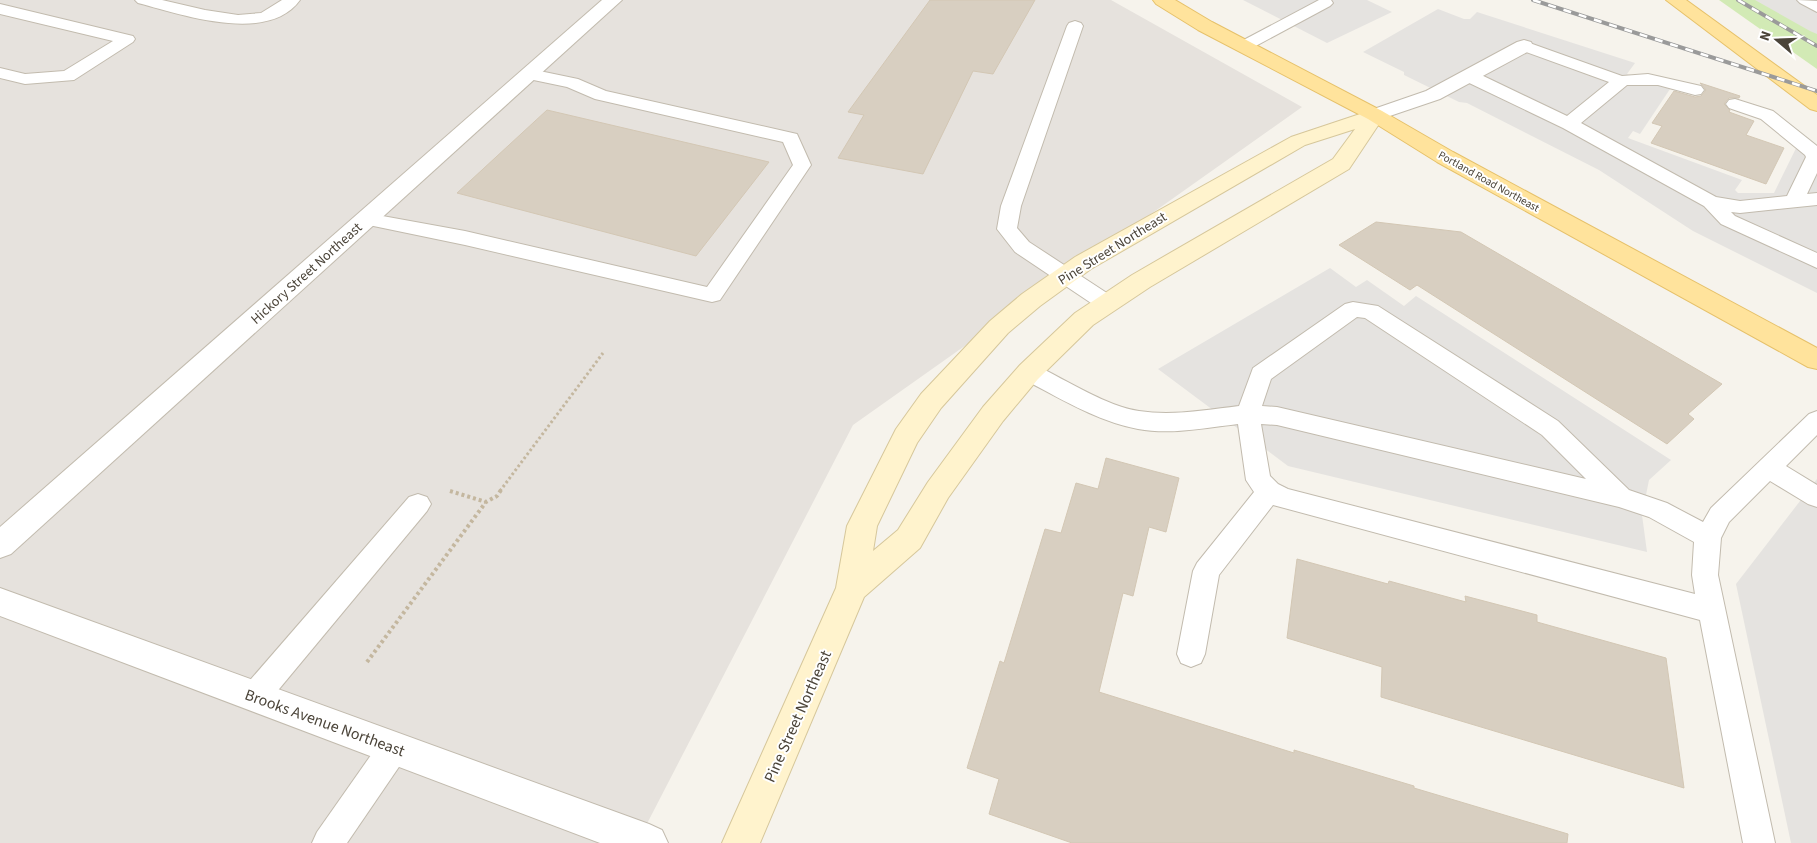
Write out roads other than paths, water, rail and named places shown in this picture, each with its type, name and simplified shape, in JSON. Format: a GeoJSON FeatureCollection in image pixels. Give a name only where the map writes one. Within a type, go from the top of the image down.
{"type":"FeatureCollection","features":[{"type":"Feature","properties":{"kind":"main road","name":"Portland Road Northeast"},"geometry":{"type":"LineString","coordinates":[[1162,0],[1205,26],[1375,115],[1445,157],[1817,360]]}},
{"type":"Feature","properties":{"kind":"main road"},"geometry":{"type":"LineString","coordinates":[[1676,0],[1817,105]]}},
{"type":"Feature","properties":{"kind":"main road","name":"Pine Street Northeast"},"geometry":{"type":"LineString","coordinates":[[741,843],[852,588],[862,526],[906,437],[931,400],[999,327],[1082,263],[1298,141],[1375,115]]}},
{"type":"Feature","properties":{"kind":"main road","name":"Pine Street Northeast"},"geometry":{"type":"LineString","coordinates":[[852,588],[909,539],[938,490],[993,414],[1030,372],[1084,319],[1149,276],[1341,164],[1375,115]]}},
{"type":"Feature","properties":{"kind":"street","name":"Hickory Street Northeast"},"geometry":{"type":"LineString","coordinates":[[0,546],[613,0]]}},
{"type":"Feature","properties":{"kind":"street","name":"Pine Street Northeast"},"geometry":{"type":"LineString","coordinates":[[1375,115],[1423,99],[1524,46]]}},
{"type":"Feature","properties":{"kind":"street","name":"Brooks Avenue Northeast"},"geometry":{"type":"LineString","coordinates":[[0,602],[649,843]]}},
{"type":"Feature","properties":{"kind":"lane"},"geometry":{"type":"LineString","coordinates":[[143,0],[232,20],[250,20],[267,17],[292,0]]}},
{"type":"Feature","properties":{"kind":"lane"},"geometry":{"type":"LineString","coordinates":[[1805,0],[1817,7]]}},
{"type":"Feature","properties":{"kind":"lane"},"geometry":{"type":"LineString","coordinates":[[1244,46],[1325,3]]}},
{"type":"Feature","properties":{"kind":"lane"},"geometry":{"type":"LineString","coordinates":[[0,9],[127,39],[68,76],[25,79],[0,73]]}},
{"type":"Feature","properties":{"kind":"lane"},"geometry":{"type":"LineString","coordinates":[[1075,26],[1011,206],[1007,228],[1022,247],[1108,304]]}},
{"type":"Feature","properties":{"kind":"lane"},"geometry":{"type":"LineString","coordinates":[[1524,46],[1620,81]]}},
{"type":"Feature","properties":{"kind":"lane"},"geometry":{"type":"LineString","coordinates":[[366,219],[465,238],[712,295],[802,165],[791,138],[601,95],[572,83],[530,74]]}},
{"type":"Feature","properties":{"kind":"lane"},"geometry":{"type":"LineString","coordinates":[[1469,76],[1569,124],[1711,202],[1728,220],[1817,262]]}},
{"type":"Feature","properties":{"kind":"lane"},"geometry":{"type":"LineString","coordinates":[[1569,124],[1620,81],[1630,78],[1659,80],[1695,90]]}},
{"type":"Feature","properties":{"kind":"lane"},"geometry":{"type":"LineString","coordinates":[[1735,104],[1767,116],[1813,152],[1815,157],[1794,201]]}},
{"type":"Feature","properties":{"kind":"lane"},"geometry":{"type":"LineString","coordinates":[[1711,202],[1740,206],[1817,200]]}},
{"type":"Feature","properties":{"kind":"lane"},"geometry":{"type":"LineString","coordinates":[[1620,496],[1550,428],[1370,311],[1353,309],[1261,374],[1248,414],[1258,480],[1270,491],[1282,498],[1712,611]]}},
{"type":"Feature","properties":{"kind":"lane"},"geometry":{"type":"LineString","coordinates":[[1030,372],[1104,410],[1138,420],[1175,422],[1248,414],[1277,416],[1620,496],[1658,510],[1708,536]]}},
{"type":"Feature","properties":{"kind":"lane"},"geometry":{"type":"LineString","coordinates":[[1759,843],[1705,575],[1708,536],[1720,515],[1817,420]]}},
{"type":"Feature","properties":{"kind":"lane"},"geometry":{"type":"LineString","coordinates":[[1768,468],[1817,497]]}},
{"type":"Feature","properties":{"kind":"lane"},"geometry":{"type":"LineString","coordinates":[[1191,654],[1206,571],[1270,491]]}},
{"type":"Feature","properties":{"kind":"lane"},"geometry":{"type":"LineString","coordinates":[[255,696],[418,504]]}},
{"type":"Feature","properties":{"kind":"lane"},"geometry":{"type":"LineString","coordinates":[[328,843],[394,748]]}},
{"type":"Feature","properties":{"kind":"railway"},"geometry":{"type":"LineString","coordinates":[[1533,0],[1817,91]]}},
{"type":"Feature","properties":{"kind":"railway"},"geometry":{"type":"LineString","coordinates":[[1738,0],[1817,46]]}}]}
